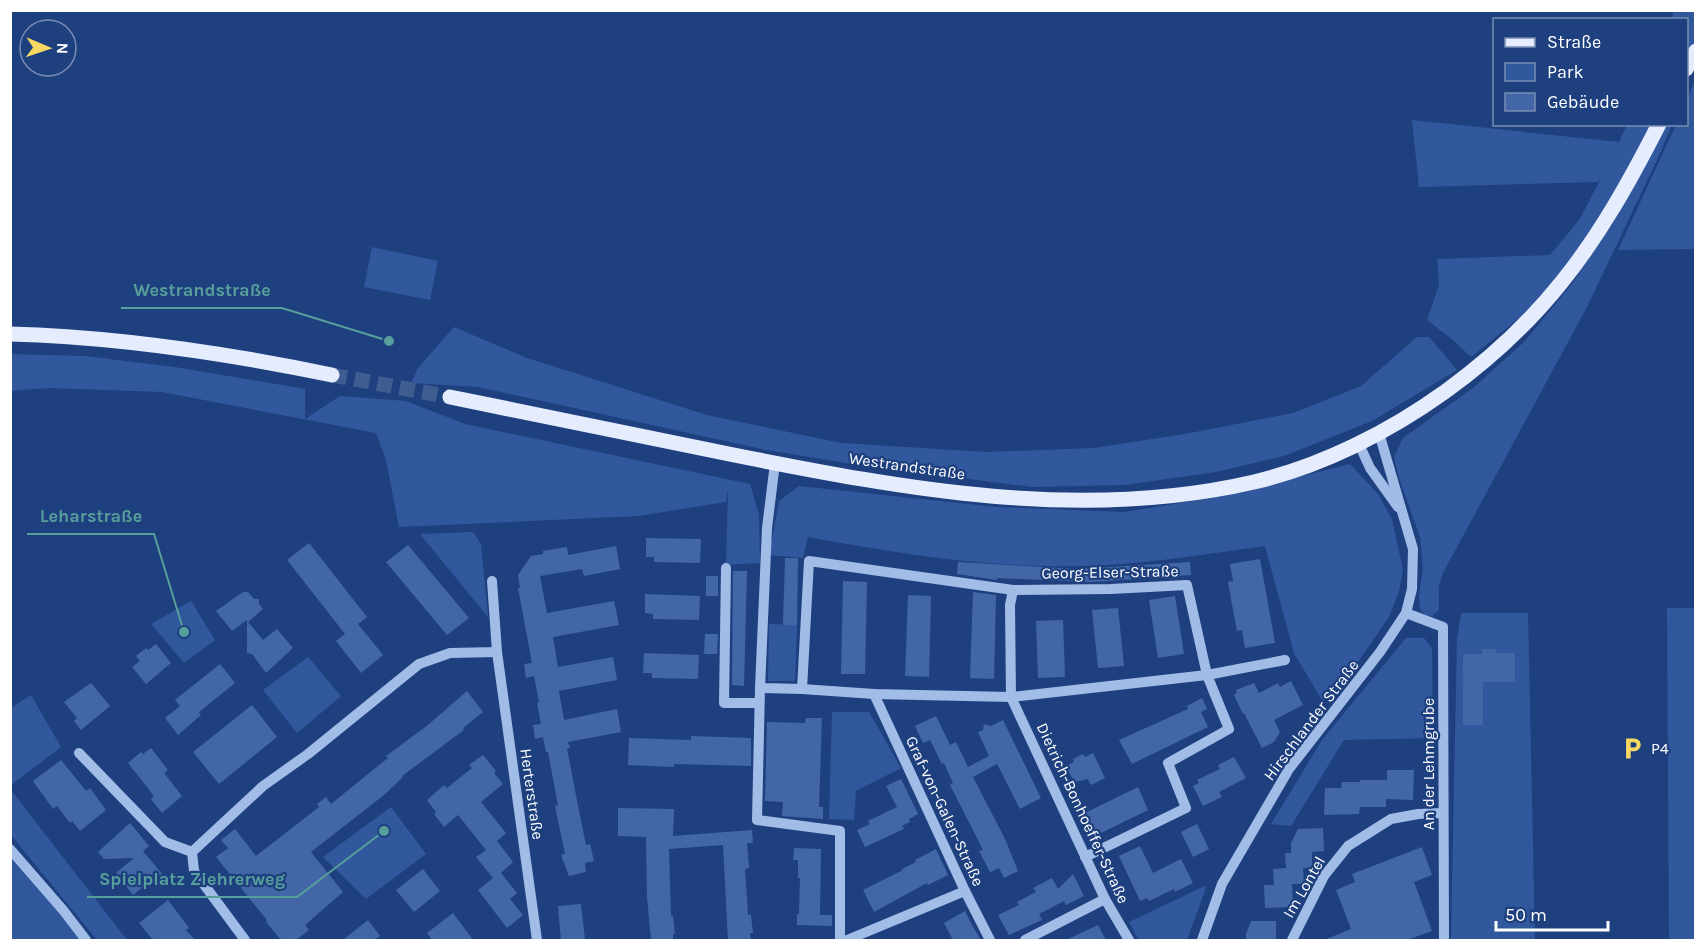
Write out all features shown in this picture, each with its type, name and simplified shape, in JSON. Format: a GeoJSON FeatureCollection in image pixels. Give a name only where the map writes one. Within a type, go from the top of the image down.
{"type":"FeatureCollection","features":[{"type":"Feature","properties":{"kind":"main road"},"geometry":{"type":"LineString","coordinates":[[1688,65],[1695,51]]}},
{"type":"Feature","properties":{"kind":"main road","name":"Westrandstraße"},"geometry":{"type":"LineString","coordinates":[[450,397],[866,480],[998,497],[1080,501],[1123,500],[1178,496],[1254,482],[1285,473],[1359,444],[1420,409],[1482,364],[1525,323],[1581,257],[1613,208],[1658,126]]}},
{"type":"Feature","properties":{"kind":"main road"},"geometry":{"type":"LineString","coordinates":[[10,334],[84,336],[133,341],[253,359],[332,375]]}},
{"type":"Feature","properties":{"kind":"street","name":"Hirschlander Straße"},"geometry":{"type":"LineString","coordinates":[[1202,940],[1222,884],[1289,770],[1380,652],[1406,613],[1412,589],[1413,549],[1379,433]]}},
{"type":"Feature","properties":{"kind":"street","name":"Hirschlander Straße"},"geometry":{"type":"LineString","coordinates":[[1359,444],[1379,482],[1402,513]]}},
{"type":"Feature","properties":{"kind":"street"},"geometry":{"type":"LineString","coordinates":[[776,463],[767,528],[756,820],[840,831],[840,940]]}},
{"type":"Feature","properties":{"kind":"street"},"geometry":{"type":"LineString","coordinates":[[802,689],[809,561],[1013,590]]}},
{"type":"Feature","properties":{"kind":"street"},"geometry":{"type":"LineString","coordinates":[[726,568],[724,703],[759,703]]}},
{"type":"Feature","properties":{"kind":"street","name":"Herterstraße"},"geometry":{"type":"LineString","coordinates":[[492,581],[498,652],[537,940]]}},
{"type":"Feature","properties":{"kind":"street","name":"Georg-Elser-Straße"},"geometry":{"type":"LineString","coordinates":[[1013,590],[1111,590],[1187,585],[1207,675]]}},
{"type":"Feature","properties":{"kind":"street","name":"Dietrich-Bonhoeffer-Straße"},"geometry":{"type":"LineString","coordinates":[[1013,590],[1010,605],[1011,697],[1084,856],[1129,940]]}},
{"type":"Feature","properties":{"kind":"street","name":"An der Lehmgrube"},"geometry":{"type":"LineString","coordinates":[[1406,613],[1443,627],[1444,940]]}},
{"type":"Feature","properties":{"kind":"street"},"geometry":{"type":"LineString","coordinates":[[192,852],[263,786],[308,754],[419,664],[450,653],[498,652]]}},
{"type":"Feature","properties":{"kind":"street"},"geometry":{"type":"LineString","coordinates":[[760,688],[874,694],[1011,697],[1207,675],[1285,660]]}},
{"type":"Feature","properties":{"kind":"street"},"geometry":{"type":"LineString","coordinates":[[1084,856],[1186,808],[1168,763],[1229,729],[1207,675]]}},
{"type":"Feature","properties":{"kind":"street","name":"Graf-von-Galen-Straße"},"geometry":{"type":"LineString","coordinates":[[874,694],[990,940]]}},
{"type":"Feature","properties":{"kind":"street"},"geometry":{"type":"LineString","coordinates":[[79,753],[165,842],[192,852]]}},
{"type":"Feature","properties":{"kind":"street","name":"Im Lontel"},"geometry":{"type":"LineString","coordinates":[[1292,940],[1324,876],[1348,846],[1391,819],[1418,814],[1443,813]]}},
{"type":"Feature","properties":{"kind":"street"},"geometry":{"type":"LineString","coordinates":[[10,849],[86,940]]}},
{"type":"Feature","properties":{"kind":"street"},"geometry":{"type":"LineString","coordinates":[[192,852],[194,871],[245,940]]}},
{"type":"Feature","properties":{"kind":"street"},"geometry":{"type":"LineString","coordinates":[[847,940],[965,891]]}},
{"type":"Feature","properties":{"kind":"street"},"geometry":{"type":"LineString","coordinates":[[1025,940],[1105,899]]}},
{"type":"Feature","properties":{"kind":"green space"},"geometry":{"type":"Polygon","coordinates":[[[1674,11],[1695,11],[1695,45],[1688,62],[1688,18],[1672,18],[1674,11]]]}},
{"type":"Feature","properties":{"kind":"green space"},"geometry":{"type":"Polygon","coordinates":[[[1695,79],[1695,249],[1618,250],[1676,126],[1688,126],[1688,97],[1695,79]]]}},
{"type":"Feature","properties":{"kind":"green space"},"geometry":{"type":"Polygon","coordinates":[[[1412,120],[1619,142],[1627,126],[1657,126],[1560,285],[1471,357],[1427,320],[1439,285],[1437,259],[1550,255],[1580,219],[1601,178],[1598,182],[1419,187],[1412,120]]]}},
{"type":"Feature","properties":{"kind":"green space"},"geometry":{"type":"Polygon","coordinates":[[[1665,126],[1672,126],[1587,307],[1443,573],[1439,585],[1439,610],[1432,616],[1425,615],[1420,609],[1419,596],[1423,568],[1420,537],[1394,457],[1403,438],[1473,388],[1524,342],[1571,285],[1612,225],[1665,126]]]}},
{"type":"Feature","properties":{"kind":"green space"},"geometry":{"type":"Polygon","coordinates":[[[372,247],[438,261],[430,300],[364,287],[372,247]]]}},
{"type":"Feature","properties":{"kind":"green space"},"geometry":{"type":"Polygon","coordinates":[[[454,327],[527,358],[707,415],[841,443],[986,452],[1094,448],[1185,434],[1293,413],[1361,386],[1417,337],[1429,337],[1457,370],[1372,421],[1284,456],[1216,472],[1124,485],[1032,487],[859,465],[766,450],[478,387],[411,383],[418,368],[454,327]]]}},
{"type":"Feature","properties":{"kind":"green space"},"geometry":{"type":"Polygon","coordinates":[[[11,354],[84,356],[175,367],[305,389],[305,419],[340,396],[406,401],[465,424],[750,484],[759,515],[760,563],[726,565],[728,489],[726,502],[638,516],[399,527],[386,460],[376,433],[162,392],[48,388],[11,391],[11,354]]]}},
{"type":"Feature","properties":{"kind":"green space"},"geometry":{"type":"Polygon","coordinates":[[[1350,464],[1378,494],[1392,519],[1403,570],[1399,591],[1389,617],[1347,678],[1323,702],[1294,653],[1265,546],[1127,564],[1032,566],[957,560],[808,537],[803,558],[769,555],[779,501],[799,486],[997,507],[1124,512],[1223,496],[1350,464]]]}},
{"type":"Feature","properties":{"kind":"green space"},"geometry":{"type":"Polygon","coordinates":[[[473,532],[481,544],[488,617],[420,534],[473,532]]]}},
{"type":"Feature","properties":{"kind":"green space"},"geometry":{"type":"Polygon","coordinates":[[[191,601],[215,640],[184,663],[151,624],[191,601]]]}},
{"type":"Feature","properties":{"kind":"green space"},"geometry":{"type":"Polygon","coordinates":[[[1667,608],[1695,608],[1695,940],[1669,940],[1667,608]]]}},
{"type":"Feature","properties":{"kind":"green space"},"geometry":{"type":"Polygon","coordinates":[[[1461,613],[1528,613],[1535,940],[1451,939],[1457,639],[1461,613]]]}},
{"type":"Feature","properties":{"kind":"green space"},"geometry":{"type":"Polygon","coordinates":[[[769,624],[797,625],[795,681],[768,681],[769,624]]]}},
{"type":"Feature","properties":{"kind":"green space"},"geometry":{"type":"Polygon","coordinates":[[[1406,638],[1424,638],[1432,648],[1433,738],[1344,740],[1291,826],[1271,824],[1322,740],[1406,638]]]}},
{"type":"Feature","properties":{"kind":"green space"},"geometry":{"type":"Polygon","coordinates":[[[308,657],[341,696],[297,733],[263,690],[308,657]]]}},
{"type":"Feature","properties":{"kind":"green space"},"geometry":{"type":"Polygon","coordinates":[[[31,695],[61,747],[11,785],[11,708],[31,695]]]}},
{"type":"Feature","properties":{"kind":"green space"},"geometry":{"type":"Polygon","coordinates":[[[832,712],[869,712],[901,768],[856,791],[854,820],[829,819],[832,712]]]}},
{"type":"Feature","properties":{"kind":"green space"},"geometry":{"type":"Polygon","coordinates":[[[10,790],[127,940],[97,940],[11,835],[10,790]]]}},
{"type":"Feature","properties":{"kind":"green space"},"geometry":{"type":"Polygon","coordinates":[[[391,807],[426,854],[366,899],[323,857],[391,807]]]}},
{"type":"Feature","properties":{"kind":"green space"},"geometry":{"type":"Polygon","coordinates":[[[10,849],[86,940],[11,940],[10,849]]]}},
{"type":"Feature","properties":{"kind":"green space"},"geometry":{"type":"Polygon","coordinates":[[[1207,885],[1187,940],[1139,940],[1129,922],[1207,885]]]}},
{"type":"Feature","properties":{"kind":"building"},"geometry":{"type":"Polygon","coordinates":[[[646,538],[701,539],[700,563],[654,562],[654,557],[646,557],[646,538]]]}},
{"type":"Feature","properties":{"kind":"building"},"geometry":{"type":"Polygon","coordinates":[[[309,543],[367,617],[358,624],[383,655],[361,673],[336,641],[345,634],[287,560],[309,543]]]}},
{"type":"Feature","properties":{"kind":"building"},"geometry":{"type":"Polygon","coordinates":[[[408,545],[469,618],[447,635],[386,562],[408,545]]]}},
{"type":"Feature","properties":{"kind":"building"},"geometry":{"type":"Polygon","coordinates":[[[616,546],[620,569],[584,576],[582,569],[540,576],[547,613],[614,601],[619,625],[553,637],[558,667],[613,657],[617,680],[559,691],[564,720],[617,709],[621,732],[568,742],[570,748],[567,748],[586,845],[590,844],[594,861],[585,863],[586,872],[569,876],[561,855],[565,854],[555,806],[558,805],[548,752],[546,752],[543,737],[535,739],[533,725],[541,724],[537,703],[539,702],[534,676],[526,678],[524,664],[532,663],[518,588],[520,588],[518,575],[531,556],[543,554],[543,551],[567,547],[568,555],[616,546]]]}},
{"type":"Feature","properties":{"kind":"building"},"geometry":{"type":"Polygon","coordinates":[[[785,558],[798,558],[797,625],[783,625],[785,558]]]}},
{"type":"Feature","properties":{"kind":"building"},"geometry":{"type":"Polygon","coordinates":[[[1260,559],[1275,643],[1245,648],[1242,630],[1237,631],[1231,599],[1228,582],[1233,581],[1230,564],[1260,559]]]}},
{"type":"Feature","properties":{"kind":"building"},"geometry":{"type":"Polygon","coordinates":[[[958,562],[1078,569],[1190,562],[1191,575],[1091,582],[997,578],[997,580],[957,574],[958,562]]]}},
{"type":"Feature","properties":{"kind":"building"},"geometry":{"type":"Polygon","coordinates":[[[733,571],[747,571],[744,686],[732,685],[733,571]]]}},
{"type":"Feature","properties":{"kind":"building"},"geometry":{"type":"Polygon","coordinates":[[[706,576],[718,576],[718,596],[706,596],[706,576]]]}},
{"type":"Feature","properties":{"kind":"building"},"geometry":{"type":"Polygon","coordinates":[[[843,581],[867,582],[865,674],[841,674],[843,581]]]}},
{"type":"Feature","properties":{"kind":"building"},"geometry":{"type":"Polygon","coordinates":[[[243,592],[248,592],[254,599],[259,599],[259,604],[263,609],[248,622],[263,640],[277,629],[293,648],[266,673],[252,654],[247,653],[247,620],[232,631],[216,611],[243,592]]]}},
{"type":"Feature","properties":{"kind":"building"},"geometry":{"type":"Polygon","coordinates":[[[973,592],[996,595],[994,679],[970,678],[973,592]]]}},
{"type":"Feature","properties":{"kind":"building"},"geometry":{"type":"Polygon","coordinates":[[[645,594],[700,596],[699,620],[653,619],[653,614],[645,613],[645,594]]]}},
{"type":"Feature","properties":{"kind":"building"},"geometry":{"type":"Polygon","coordinates":[[[908,595],[931,596],[929,677],[905,676],[908,595]]]}},
{"type":"Feature","properties":{"kind":"building"},"geometry":{"type":"Polygon","coordinates":[[[1175,596],[1184,654],[1158,658],[1149,600],[1175,596]]]}},
{"type":"Feature","properties":{"kind":"building"},"geometry":{"type":"Polygon","coordinates":[[[1118,608],[1124,666],[1098,668],[1092,610],[1118,608]]]}},
{"type":"Feature","properties":{"kind":"building"},"geometry":{"type":"Polygon","coordinates":[[[1063,620],[1065,677],[1038,678],[1036,621],[1063,620]]]}},
{"type":"Feature","properties":{"kind":"building"},"geometry":{"type":"Polygon","coordinates":[[[705,634],[718,634],[717,654],[704,654],[705,634]]]}},
{"type":"Feature","properties":{"kind":"building"},"geometry":{"type":"Polygon","coordinates":[[[156,644],[171,663],[146,684],[132,667],[140,661],[136,656],[156,644]]]}},
{"type":"Feature","properties":{"kind":"building"},"geometry":{"type":"Polygon","coordinates":[[[1482,649],[1496,649],[1496,653],[1515,653],[1515,682],[1483,682],[1483,725],[1463,725],[1463,654],[1482,654],[1482,649]]]}},
{"type":"Feature","properties":{"kind":"building"},"geometry":{"type":"Polygon","coordinates":[[[644,653],[699,655],[698,679],[652,678],[652,673],[643,673],[644,653]]]}},
{"type":"Feature","properties":{"kind":"building"},"geometry":{"type":"Polygon","coordinates":[[[220,664],[235,683],[199,712],[201,715],[178,735],[165,718],[180,706],[175,700],[220,664]]]}},
{"type":"Feature","properties":{"kind":"building"},"geometry":{"type":"Polygon","coordinates":[[[1291,681],[1303,705],[1274,720],[1280,732],[1274,742],[1262,748],[1234,695],[1237,693],[1236,690],[1254,683],[1259,693],[1278,683],[1280,687],[1291,681]]]}},
{"type":"Feature","properties":{"kind":"building"},"geometry":{"type":"Polygon","coordinates":[[[91,683],[110,706],[81,730],[74,721],[77,718],[64,702],[91,683]]]}},
{"type":"Feature","properties":{"kind":"building"},"geometry":{"type":"Polygon","coordinates":[[[467,691],[483,712],[463,728],[464,730],[402,776],[384,795],[311,852],[343,892],[305,925],[309,930],[296,940],[281,940],[216,857],[228,848],[221,840],[235,829],[256,856],[319,807],[317,804],[326,797],[331,804],[467,691]]]}},
{"type":"Feature","properties":{"kind":"building"},"geometry":{"type":"Polygon","coordinates":[[[1202,698],[1207,709],[1201,712],[1208,727],[1132,764],[1119,740],[1188,709],[1187,706],[1202,698]]]}},
{"type":"Feature","properties":{"kind":"building"},"geometry":{"type":"Polygon","coordinates":[[[252,705],[277,737],[219,784],[193,752],[252,705]]]}},
{"type":"Feature","properties":{"kind":"building"},"geometry":{"type":"Polygon","coordinates":[[[936,716],[950,745],[956,742],[968,767],[989,756],[978,732],[983,730],[984,724],[991,726],[1003,720],[1041,798],[1020,809],[997,764],[973,777],[1005,839],[1018,871],[1004,878],[999,868],[990,872],[979,851],[983,850],[950,785],[953,783],[944,763],[942,764],[930,740],[923,743],[915,726],[936,716]]]}},
{"type":"Feature","properties":{"kind":"building"},"geometry":{"type":"Polygon","coordinates":[[[806,718],[822,718],[819,807],[823,807],[823,819],[782,816],[783,802],[765,801],[767,722],[805,723],[806,718]]]}},
{"type":"Feature","properties":{"kind":"building"},"geometry":{"type":"Polygon","coordinates":[[[691,736],[751,738],[751,766],[628,765],[629,738],[691,740],[691,736]]]}},
{"type":"Feature","properties":{"kind":"building"},"geometry":{"type":"Polygon","coordinates":[[[151,748],[168,770],[164,773],[182,796],[162,813],[151,799],[154,796],[128,763],[141,752],[143,754],[151,748]]]}},
{"type":"Feature","properties":{"kind":"building"},"geometry":{"type":"Polygon","coordinates":[[[1093,753],[1105,778],[1091,785],[1088,779],[1074,782],[1066,766],[1083,754],[1085,757],[1093,753]]]}},
{"type":"Feature","properties":{"kind":"building"},"geometry":{"type":"Polygon","coordinates":[[[483,755],[503,784],[481,802],[506,833],[497,841],[513,862],[501,873],[517,893],[510,899],[523,915],[507,928],[478,890],[493,878],[476,857],[486,850],[458,815],[444,827],[427,800],[444,785],[447,788],[472,768],[469,765],[483,755]]]}},
{"type":"Feature","properties":{"kind":"building"},"geometry":{"type":"Polygon","coordinates":[[[1234,757],[1246,778],[1219,792],[1222,797],[1203,806],[1193,786],[1199,783],[1197,780],[1220,769],[1218,765],[1234,757]]]}},
{"type":"Feature","properties":{"kind":"building"},"geometry":{"type":"Polygon","coordinates":[[[61,760],[86,791],[90,788],[106,810],[80,831],[72,821],[70,823],[57,806],[53,809],[33,781],[61,760]]]}},
{"type":"Feature","properties":{"kind":"building"},"geometry":{"type":"Polygon","coordinates":[[[1387,770],[1414,770],[1413,800],[1386,799],[1386,807],[1360,807],[1359,814],[1324,815],[1325,788],[1341,788],[1342,782],[1387,780],[1387,770]]]}},
{"type":"Feature","properties":{"kind":"building"},"geometry":{"type":"Polygon","coordinates":[[[901,779],[918,814],[902,826],[904,829],[865,847],[857,830],[870,824],[868,821],[897,807],[886,786],[901,779]]]}},
{"type":"Feature","properties":{"kind":"building"},"geometry":{"type":"Polygon","coordinates":[[[1138,787],[1148,810],[1097,835],[1085,813],[1138,787]]]}},
{"type":"Feature","properties":{"kind":"building"},"geometry":{"type":"Polygon","coordinates":[[[618,808],[674,809],[673,836],[752,830],[753,843],[747,843],[749,868],[745,869],[748,915],[751,915],[753,933],[750,933],[751,940],[728,940],[723,845],[669,849],[671,916],[673,916],[675,934],[673,934],[673,940],[651,940],[647,897],[646,837],[618,836],[618,808]]]}},
{"type":"Feature","properties":{"kind":"building"},"geometry":{"type":"Polygon","coordinates":[[[130,823],[149,846],[143,851],[163,875],[133,895],[116,873],[134,858],[104,859],[98,852],[130,823]]]}},
{"type":"Feature","properties":{"kind":"building"},"geometry":{"type":"Polygon","coordinates":[[[1197,824],[1209,849],[1193,857],[1181,832],[1197,824]]]}},
{"type":"Feature","properties":{"kind":"building"},"geometry":{"type":"Polygon","coordinates":[[[1323,828],[1324,851],[1312,852],[1312,868],[1303,868],[1304,884],[1292,884],[1293,907],[1265,908],[1264,885],[1274,885],[1273,869],[1286,868],[1285,853],[1291,853],[1291,843],[1298,829],[1323,828]]]}},
{"type":"Feature","properties":{"kind":"building"},"geometry":{"type":"Polygon","coordinates":[[[1140,846],[1153,873],[1181,859],[1193,883],[1149,901],[1147,898],[1140,901],[1119,856],[1140,846]]]}},
{"type":"Feature","properties":{"kind":"building"},"geometry":{"type":"Polygon","coordinates":[[[1422,847],[1432,875],[1414,882],[1432,931],[1407,940],[1324,940],[1351,929],[1336,890],[1355,882],[1352,874],[1422,847]]]}},
{"type":"Feature","properties":{"kind":"building"},"geometry":{"type":"Polygon","coordinates":[[[794,848],[821,849],[820,915],[832,915],[832,926],[797,925],[800,878],[798,878],[798,860],[793,860],[794,848]]]}},
{"type":"Feature","properties":{"kind":"building"},"geometry":{"type":"Polygon","coordinates":[[[936,849],[948,875],[928,885],[927,883],[874,912],[863,890],[903,870],[916,862],[915,860],[936,849]]]}},
{"type":"Feature","properties":{"kind":"building"},"geometry":{"type":"Polygon","coordinates":[[[423,869],[440,891],[414,912],[396,890],[423,869]]]}},
{"type":"Feature","properties":{"kind":"building"},"geometry":{"type":"Polygon","coordinates":[[[1073,874],[1084,896],[1066,905],[1064,901],[1039,914],[1042,920],[1009,935],[998,915],[1019,905],[1017,902],[1036,892],[1033,888],[1052,878],[1058,889],[1073,874]]]}},
{"type":"Feature","properties":{"kind":"building"},"geometry":{"type":"Polygon","coordinates":[[[168,900],[189,928],[186,930],[195,940],[153,940],[139,923],[168,900]]]}},
{"type":"Feature","properties":{"kind":"building"},"geometry":{"type":"Polygon","coordinates":[[[581,904],[585,940],[561,940],[558,906],[581,904]]]}},
{"type":"Feature","properties":{"kind":"building"},"geometry":{"type":"Polygon","coordinates":[[[965,911],[981,940],[953,940],[944,923],[965,911]]]}},
{"type":"Feature","properties":{"kind":"building"},"geometry":{"type":"Polygon","coordinates":[[[453,913],[473,940],[432,940],[427,933],[453,913]]]}},
{"type":"Feature","properties":{"kind":"building"},"geometry":{"type":"Polygon","coordinates":[[[368,920],[380,936],[374,940],[343,940],[368,920]]]}},
{"type":"Feature","properties":{"kind":"building"},"geometry":{"type":"Polygon","coordinates":[[[1251,921],[1276,921],[1276,940],[1246,940],[1251,921]]]}},
{"type":"Feature","properties":{"kind":"building"},"geometry":{"type":"Polygon","coordinates":[[[1098,925],[1106,940],[1066,940],[1098,925]]]}},
{"type":"Feature","properties":{"kind":"tunnel"},"geometry":{"type":"LineString","coordinates":[[332,375],[450,397]]}},
{"type":"Feature","properties":{"kind":"place","name":"Westrandstraße"},"geometry":{"type":"Point","coordinates":[389,341]}},
{"type":"Feature","properties":{"kind":"place","name":"Leharstraße"},"geometry":{"type":"Point","coordinates":[184,632]}},
{"type":"Feature","properties":{"kind":"place","name":"P4"},"geometry":{"type":"Point","coordinates":[1633,748]}},
{"type":"Feature","properties":{"kind":"place","name":"Spielplatz Ziehrerweg"},"geometry":{"type":"Point","coordinates":[384,831]}}]}
